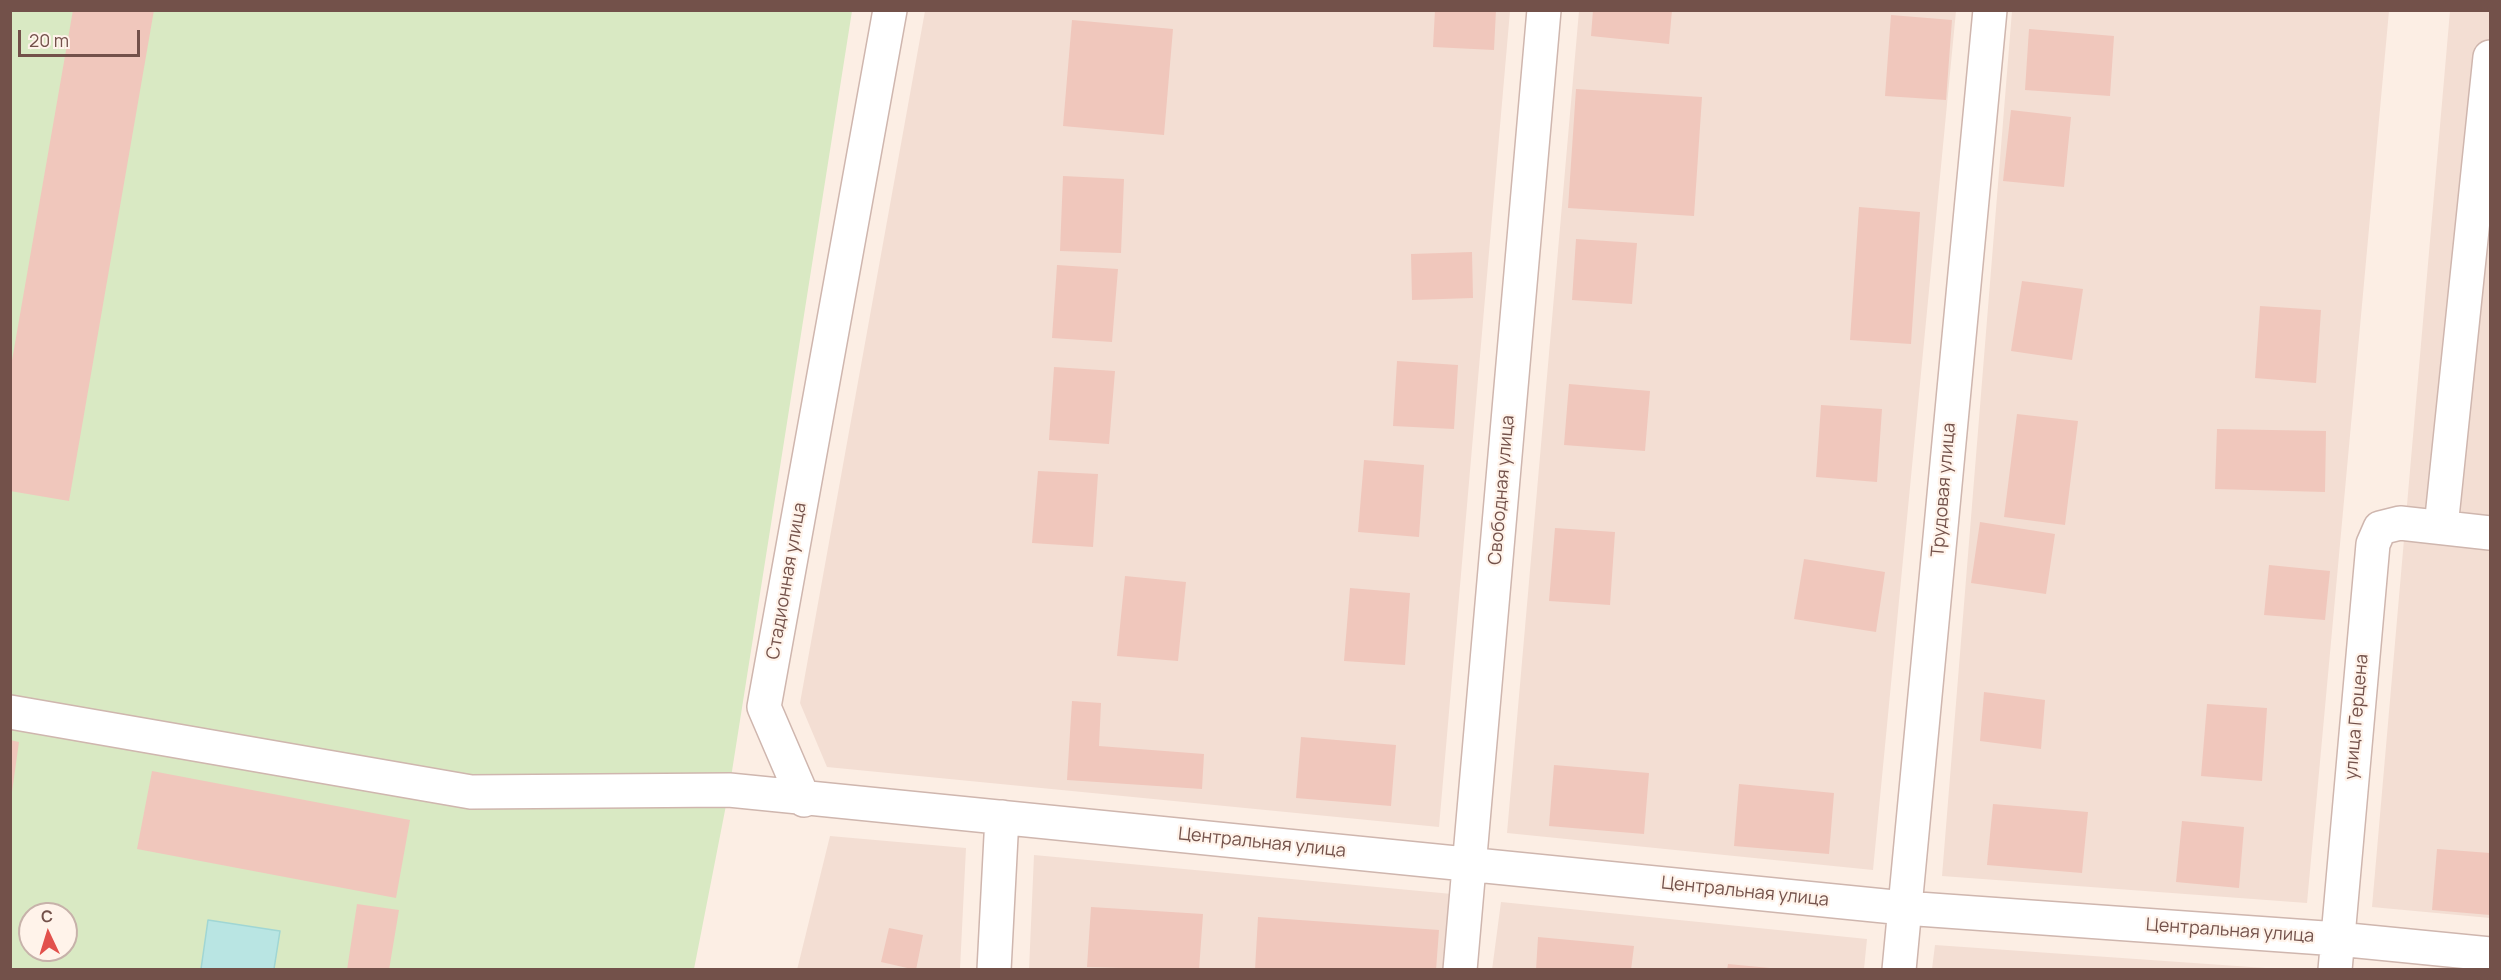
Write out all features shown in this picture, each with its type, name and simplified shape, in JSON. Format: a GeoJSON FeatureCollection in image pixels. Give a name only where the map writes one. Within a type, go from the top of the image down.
{"type":"FeatureCollection","features":[{"type":"Feature","properties":{"kind":"street","name":"Стадионная улица"},"geometry":{"type":"LineString","coordinates":[[804,800],[764,706],[890,10]]}},
{"type":"Feature","properties":{"kind":"street","name":"Свободная улица"},"geometry":{"type":"LineString","coordinates":[[1460,969],[1544,10]]}},
{"type":"Feature","properties":{"kind":"street","name":"Трудовая улица"},"geometry":{"type":"LineString","coordinates":[[1899,969],[1990,10]]}},
{"type":"Feature","properties":{"kind":"street"},"geometry":{"type":"LineString","coordinates":[[2441,527],[2490,57]]}},
{"type":"Feature","properties":{"kind":"street","name":"улица Герцена"},"geometry":{"type":"LineString","coordinates":[[2336,954],[2373,544],[2380,528],[2400,523],[2490,533]]}},
{"type":"Feature","properties":{"kind":"street"},"geometry":{"type":"LineString","coordinates":[[10,712],[471,792],[729,790],[804,800],[1002,817],[994,969]]}},
{"type":"Feature","properties":{"kind":"street","name":"Центральная улица"},"geometry":{"type":"LineString","coordinates":[[1002,817],[2336,954],[2490,954]]}},
{"type":"Feature","properties":{"kind":"shaded area"},"geometry":{"type":"Polygon","coordinates":[[[925,11],[1510,11],[1439,827],[827,767],[800,703],[925,11]]]}},
{"type":"Feature","properties":{"kind":"shaded area"},"geometry":{"type":"Polygon","coordinates":[[[1579,11],[1956,11],[1873,870],[1507,833],[1579,11]]]}},
{"type":"Feature","properties":{"kind":"shaded area"},"geometry":{"type":"Polygon","coordinates":[[[2012,11],[2389,11],[2307,903],[1942,876],[2012,11]]]}},
{"type":"Feature","properties":{"kind":"shaded area"},"geometry":{"type":"Polygon","coordinates":[[[2450,11],[2490,11],[2490,918],[2372,907],[2450,11]]]}},
{"type":"Feature","properties":{"kind":"shaded area"},"geometry":{"type":"Polygon","coordinates":[[[830,836],[966,848],[960,969],[797,970],[830,836]]]}},
{"type":"Feature","properties":{"kind":"shaded area"},"geometry":{"type":"Polygon","coordinates":[[[1034,855],[1452,894],[1444,969],[1029,970],[1034,855]]]}},
{"type":"Feature","properties":{"kind":"shaded area"},"geometry":{"type":"Polygon","coordinates":[[[1501,902],[1867,939],[1864,969],[1492,970],[1501,902]]]}},
{"type":"Feature","properties":{"kind":"shaded area"},"geometry":{"type":"Polygon","coordinates":[[[1935,945],[2280,969],[1932,969],[1935,945]]]}},
{"type":"Feature","properties":{"kind":"green space"},"geometry":{"type":"Polygon","coordinates":[[[10,11],[852,11],[729,790],[694,969],[11,969],[10,11]]]}},
{"type":"Feature","properties":{"kind":"water"},"geometry":{"type":"Polygon","coordinates":[[[208,920],[280,931],[274,969],[201,969],[208,920]]]}},
{"type":"Feature","properties":{"kind":"building"},"geometry":{"type":"Polygon","coordinates":[[[73,10],[154,10],[69,501],[10,491],[10,372],[73,10]]]}},
{"type":"Feature","properties":{"kind":"building"},"geometry":{"type":"Polygon","coordinates":[[[1435,10],[1496,10],[1494,50],[1433,47],[1435,10]]]}},
{"type":"Feature","properties":{"kind":"building"},"geometry":{"type":"Polygon","coordinates":[[[1593,10],[1672,10],[1669,44],[1591,36],[1593,10]]]}},
{"type":"Feature","properties":{"kind":"building"},"geometry":{"type":"Polygon","coordinates":[[[1891,15],[1952,20],[1946,100],[1885,96],[1891,15]]]}},
{"type":"Feature","properties":{"kind":"building"},"geometry":{"type":"Polygon","coordinates":[[[1072,20],[1173,29],[1164,135],[1063,126],[1072,20]]]}},
{"type":"Feature","properties":{"kind":"building"},"geometry":{"type":"Polygon","coordinates":[[[2029,29],[2114,36],[2110,96],[2025,90],[2029,29]]]}},
{"type":"Feature","properties":{"kind":"building"},"geometry":{"type":"Polygon","coordinates":[[[1576,89],[1702,97],[1694,216],[1568,208],[1576,89]]]}},
{"type":"Feature","properties":{"kind":"building"},"geometry":{"type":"Polygon","coordinates":[[[2011,110],[2071,117],[2064,187],[2003,181],[2011,110]]]}},
{"type":"Feature","properties":{"kind":"building"},"geometry":{"type":"Polygon","coordinates":[[[1063,176],[1124,179],[1121,253],[1060,251],[1063,176]]]}},
{"type":"Feature","properties":{"kind":"building"},"geometry":{"type":"Polygon","coordinates":[[[1859,207],[1920,212],[1911,344],[1850,340],[1859,207]]]}},
{"type":"Feature","properties":{"kind":"building"},"geometry":{"type":"Polygon","coordinates":[[[1576,239],[1637,243],[1632,304],[1572,300],[1576,239]]]}},
{"type":"Feature","properties":{"kind":"building"},"geometry":{"type":"Polygon","coordinates":[[[1472,252],[1473,298],[1412,300],[1411,254],[1472,252]]]}},
{"type":"Feature","properties":{"kind":"building"},"geometry":{"type":"Polygon","coordinates":[[[1057,265],[1118,269],[1112,342],[1052,338],[1057,265]]]}},
{"type":"Feature","properties":{"kind":"building"},"geometry":{"type":"Polygon","coordinates":[[[2022,281],[2083,289],[2072,360],[2011,351],[2022,281]]]}},
{"type":"Feature","properties":{"kind":"building"},"geometry":{"type":"Polygon","coordinates":[[[2260,306],[2321,310],[2316,383],[2255,378],[2260,306]]]}},
{"type":"Feature","properties":{"kind":"building"},"geometry":{"type":"Polygon","coordinates":[[[1397,361],[1458,365],[1454,429],[1393,426],[1397,361]]]}},
{"type":"Feature","properties":{"kind":"building"},"geometry":{"type":"Polygon","coordinates":[[[1054,367],[1115,371],[1109,444],[1049,440],[1054,367]]]}},
{"type":"Feature","properties":{"kind":"building"},"geometry":{"type":"Polygon","coordinates":[[[1569,384],[1650,391],[1645,451],[1564,445],[1569,384]]]}},
{"type":"Feature","properties":{"kind":"building"},"geometry":{"type":"Polygon","coordinates":[[[1821,405],[1882,409],[1877,482],[1816,477],[1821,405]]]}},
{"type":"Feature","properties":{"kind":"building"},"geometry":{"type":"Polygon","coordinates":[[[2017,414],[2078,421],[2065,525],[2004,517],[2017,414]]]}},
{"type":"Feature","properties":{"kind":"building"},"geometry":{"type":"Polygon","coordinates":[[[2217,429],[2326,431],[2325,492],[2215,489],[2217,429]]]}},
{"type":"Feature","properties":{"kind":"building"},"geometry":{"type":"Polygon","coordinates":[[[1364,460],[1424,465],[1419,537],[1358,532],[1364,460]]]}},
{"type":"Feature","properties":{"kind":"building"},"geometry":{"type":"Polygon","coordinates":[[[1038,471],[1098,474],[1093,547],[1032,543],[1038,471]]]}},
{"type":"Feature","properties":{"kind":"building"},"geometry":{"type":"Polygon","coordinates":[[[1980,522],[2055,534],[2046,594],[1971,583],[1980,522]]]}},
{"type":"Feature","properties":{"kind":"building"},"geometry":{"type":"Polygon","coordinates":[[[1555,528],[1615,532],[1610,605],[1549,601],[1555,528]]]}},
{"type":"Feature","properties":{"kind":"building"},"geometry":{"type":"Polygon","coordinates":[[[1804,559],[1885,572],[1876,632],[1794,619],[1804,559]]]}},
{"type":"Feature","properties":{"kind":"building"},"geometry":{"type":"Polygon","coordinates":[[[2269,565],[2330,571],[2325,620],[2264,615],[2269,565]]]}},
{"type":"Feature","properties":{"kind":"building"},"geometry":{"type":"Polygon","coordinates":[[[1125,576],[1186,582],[1178,661],[1117,656],[1125,576]]]}},
{"type":"Feature","properties":{"kind":"building"},"geometry":{"type":"Polygon","coordinates":[[[1350,588],[1410,593],[1405,665],[1344,661],[1350,588]]]}},
{"type":"Feature","properties":{"kind":"building"},"geometry":{"type":"Polygon","coordinates":[[[1984,692],[2045,700],[2041,749],[1980,741],[1984,692]]]}},
{"type":"Feature","properties":{"kind":"building"},"geometry":{"type":"Polygon","coordinates":[[[1072,701],[1101,703],[1099,746],[1204,754],[1202,789],[1067,780],[1072,701]]]}},
{"type":"Feature","properties":{"kind":"building"},"geometry":{"type":"Polygon","coordinates":[[[2207,704],[2267,708],[2262,781],[2201,776],[2207,704]]]}},
{"type":"Feature","properties":{"kind":"building"},"geometry":{"type":"Polygon","coordinates":[[[1301,737],[1396,745],[1391,806],[1296,798],[1301,737]]]}},
{"type":"Feature","properties":{"kind":"building"},"geometry":{"type":"Polygon","coordinates":[[[10,740],[19,742],[12,792],[10,792],[10,740]]]}},
{"type":"Feature","properties":{"kind":"building"},"geometry":{"type":"Polygon","coordinates":[[[1554,765],[1649,773],[1644,834],[1549,826],[1554,765]]]}},
{"type":"Feature","properties":{"kind":"building"},"geometry":{"type":"Polygon","coordinates":[[[152,771],[410,820],[396,898],[137,849],[152,771]]]}},
{"type":"Feature","properties":{"kind":"building"},"geometry":{"type":"Polygon","coordinates":[[[1739,784],[1834,793],[1829,854],[1734,846],[1739,784]]]}},
{"type":"Feature","properties":{"kind":"building"},"geometry":{"type":"Polygon","coordinates":[[[1993,804],[2088,812],[2082,873],[1987,865],[1993,804]]]}},
{"type":"Feature","properties":{"kind":"building"},"geometry":{"type":"Polygon","coordinates":[[[2182,821],[2244,827],[2239,888],[2176,882],[2182,821]]]}},
{"type":"Feature","properties":{"kind":"building"},"geometry":{"type":"Polygon","coordinates":[[[2437,849],[2490,853],[2490,915],[2432,910],[2437,849]]]}},
{"type":"Feature","properties":{"kind":"building"},"geometry":{"type":"Polygon","coordinates":[[[357,904],[399,910],[389,970],[347,970],[357,904]]]}},
{"type":"Feature","properties":{"kind":"building"},"geometry":{"type":"Polygon","coordinates":[[[1091,907],[1203,914],[1199,970],[1087,967],[1091,907]]]}},
{"type":"Feature","properties":{"kind":"building"},"geometry":{"type":"Polygon","coordinates":[[[1258,917],[1439,930],[1436,970],[1255,970],[1258,917]]]}},
{"type":"Feature","properties":{"kind":"building"},"geometry":{"type":"Polygon","coordinates":[[[889,928],[923,935],[916,970],[881,962],[889,928]]]}},
{"type":"Feature","properties":{"kind":"building"},"geometry":{"type":"Polygon","coordinates":[[[1538,937],[1634,946],[1631,970],[1536,970],[1538,937]]]}},
{"type":"Feature","properties":{"kind":"building"},"geometry":{"type":"Polygon","coordinates":[[[1728,964],[1770,968],[1770,970],[1727,970],[1728,964]]]}}]}
